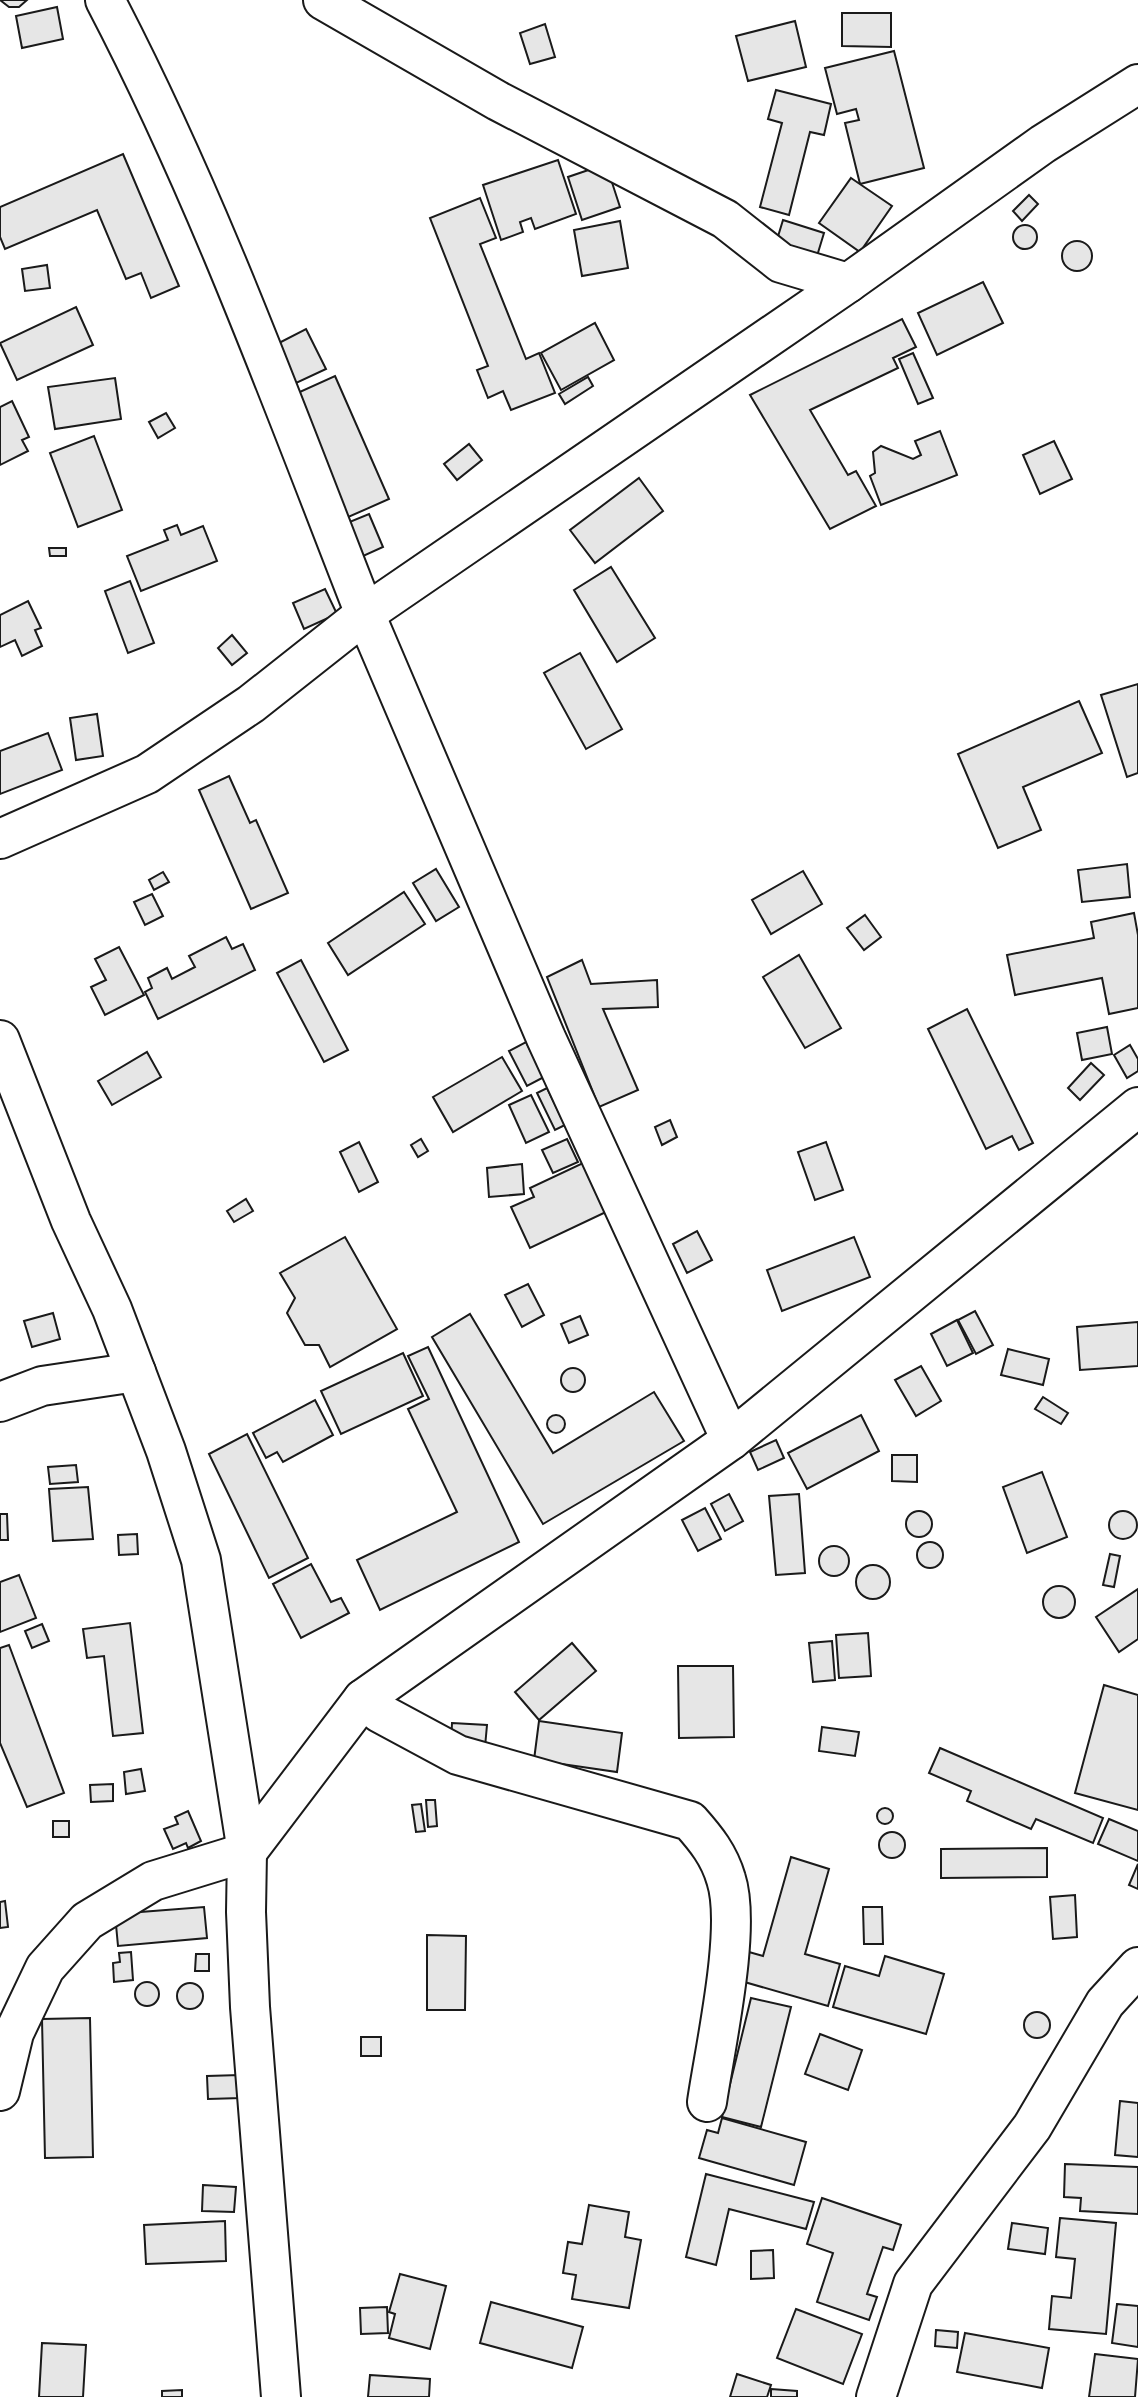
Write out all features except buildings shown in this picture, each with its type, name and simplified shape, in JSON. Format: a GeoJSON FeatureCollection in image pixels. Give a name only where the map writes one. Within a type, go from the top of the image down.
{"type":"FeatureCollection","features":[{"type":"Feature","properties":{"kind":"street"},"geometry":{"type":"LineString","coordinates":[[105,0],[153,92],[252,322],[365,614],[546,1038],[731,1440]]}},
{"type":"Feature","properties":{"kind":"street"},"geometry":{"type":"LineString","coordinates":[[323,0],[498,102],[725,219],[781,262],[848,283]]}},
{"type":"Feature","properties":{"kind":"street"},"geometry":{"type":"LineString","coordinates":[[0,839],[147,774],[251,704],[365,614],[848,283],[1043,144],[1138,84]]}},
{"type":"Feature","properties":{"kind":"street"},"geometry":{"type":"LineString","coordinates":[[0,1040],[71,1221],[112,1310],[136,1372],[201,1560],[247,1852],[246,1912],[250,2007],[281,2397]]}},
{"type":"Feature","properties":{"kind":"street"},"geometry":{"type":"LineString","coordinates":[[0,2091],[14,2034],[45,1968],[87,1921],[153,1881],[247,1852],[363,1699],[731,1440],[1138,1107]]}},
{"type":"Feature","properties":{"kind":"street"},"geometry":{"type":"LineString","coordinates":[[0,1402],[43,1386],[136,1372]]}},
{"type":"Feature","properties":{"kind":"street"},"geometry":{"type":"LineString","coordinates":[[363,1699],[380,1713],[458,1755],[690,1821],[713,1847],[727,1880],[733,1913],[707,2102]]}},
{"type":"Feature","properties":{"kind":"street"},"geometry":{"type":"LineString","coordinates":[[876,2397],[913,2284],[1032,2127],[1105,2003],[1138,1967]]}}]}
